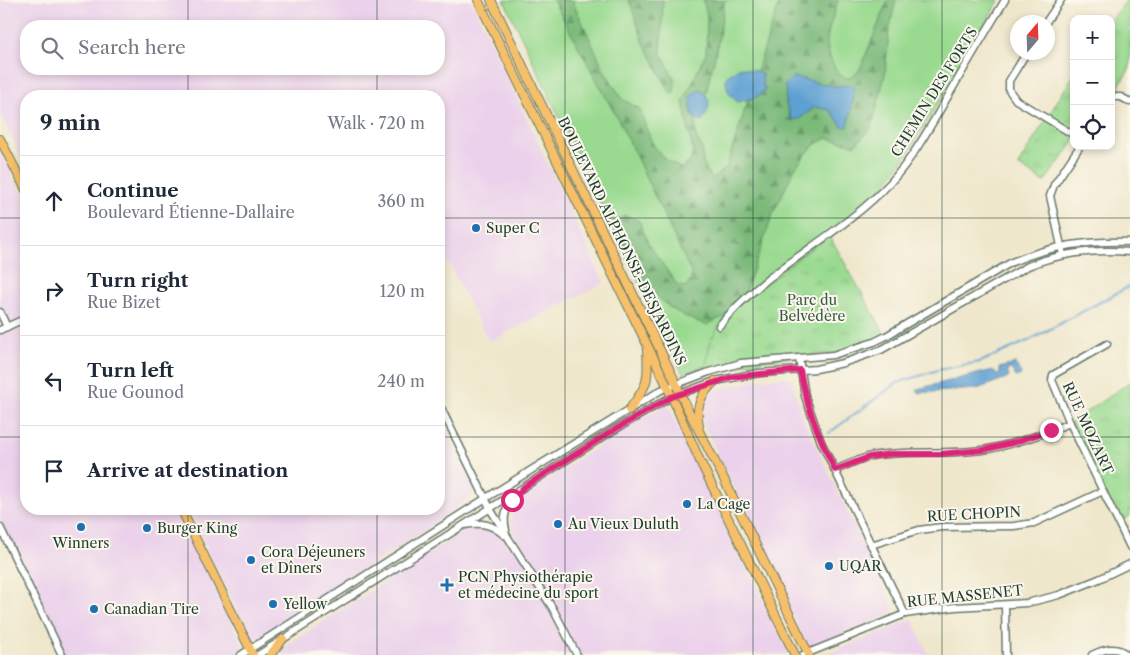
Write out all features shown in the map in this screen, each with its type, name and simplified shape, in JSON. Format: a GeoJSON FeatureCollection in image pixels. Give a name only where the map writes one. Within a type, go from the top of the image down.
{"type":"FeatureCollection","features":[{"type":"Feature","properties":{"kind":"main road","name":"BOULEVARD ALPHONSE-DESJARDINS"},"geometry":{"type":"LineString","coordinates":[[478,0],[667,387],[725,514],[795,655]]}},
{"type":"Feature","properties":{"kind":"main road","name":"BOULEVARD ALPHONSE-DESJARDINS"},"geometry":{"type":"LineString","coordinates":[[491,0],[807,654]]}},
{"type":"Feature","properties":{"kind":"main road"},"geometry":{"type":"LineString","coordinates":[[0,139],[20,178]]}},
{"type":"Feature","properties":{"kind":"main road"},"geometry":{"type":"LineString","coordinates":[[629,410],[646,384],[648,374],[647,346]]}},
{"type":"Feature","properties":{"kind":"main road"},"geometry":{"type":"LineString","coordinates":[[700,432],[697,413],[700,400],[706,390],[715,382]]}},
{"type":"Feature","properties":{"kind":"main road"},"geometry":{"type":"LineString","coordinates":[[184,515],[251,652]]}},
{"type":"Feature","properties":{"kind":"main road"},"geometry":{"type":"LineString","coordinates":[[270,655],[283,639]]}},
{"type":"Feature","properties":{"kind":"street","name":"CHEMIN DES FORTS"},"geometry":{"type":"LineString","coordinates":[[719,326],[733,308],[763,282],[854,217],[891,182],[920,144],[1005,0]]}},
{"type":"Feature","properties":{"kind":"street"},"geometry":{"type":"LineString","coordinates":[[1051,15],[1062,0]]}},
{"type":"Feature","properties":{"kind":"street"},"geometry":{"type":"LineString","coordinates":[[1022,60],[1009,81],[1008,90],[1016,100],[1070,133]]}},
{"type":"Feature","properties":{"kind":"street"},"geometry":{"type":"LineString","coordinates":[[1115,97],[1121,97],[1130,102]]}},
{"type":"Feature","properties":{"kind":"street"},"geometry":{"type":"LineString","coordinates":[[1063,255],[1050,196],[1054,185],[1077,150]]}},
{"type":"Feature","properties":{"kind":"street"},"geometry":{"type":"LineString","coordinates":[[242,655],[251,652],[486,498],[667,387],[719,368],[742,363],[839,354],[878,340],[1012,262],[1037,252],[1094,241],[1130,242]]}},
{"type":"Feature","properties":{"kind":"street"},"geometry":{"type":"LineString","coordinates":[[258,655],[614,430],[671,397],[715,382],[759,373],[816,369],[843,363],[881,350],[1020,269],[1037,262],[1063,255],[1096,252],[1130,252]]}},
{"type":"Feature","properties":{"kind":"street"},"geometry":{"type":"LineString","coordinates":[[0,312],[7,327]]}},
{"type":"Feature","properties":{"kind":"street"},"geometry":{"type":"LineString","coordinates":[[0,330],[20,321]]}},
{"type":"Feature","properties":{"kind":"street","name":"RUE MOZART"},"geometry":{"type":"LineString","coordinates":[[1107,344],[1053,375],[1052,380],[1070,423],[1130,547]]}},
{"type":"Feature","properties":{"kind":"street"},"geometry":{"type":"LineString","coordinates":[[799,358],[808,404],[821,442],[905,614]]}},
{"type":"Feature","properties":{"kind":"street"},"geometry":{"type":"LineString","coordinates":[[445,416],[490,508],[553,609],[577,655]]}},
{"type":"Feature","properties":{"kind":"street"},"geometry":{"type":"LineString","coordinates":[[835,470],[869,457],[891,454],[940,454],[983,450],[1016,442],[1070,423]]}},
{"type":"Feature","properties":{"kind":"street"},"geometry":{"type":"LineString","coordinates":[[509,539],[504,522],[505,511],[524,487]]}},
{"type":"Feature","properties":{"kind":"street","name":"RUE CHOPIN"},"geometry":{"type":"LineString","coordinates":[[871,545],[919,530],[942,527],[1014,526],[1034,523],[1103,491]]}},
{"type":"Feature","properties":{"kind":"street"},"geometry":{"type":"LineString","coordinates":[[462,526],[487,524],[499,530],[509,539]]}},
{"type":"Feature","properties":{"kind":"street"},"geometry":{"type":"LineString","coordinates":[[1,531],[62,655]]}},
{"type":"Feature","properties":{"kind":"street","name":"RUE MASSENET"},"geometry":{"type":"LineString","coordinates":[[807,654],[905,614],[1028,602],[1059,595],[1130,564]]}},
{"type":"Feature","properties":{"kind":"street"},"geometry":{"type":"LineString","coordinates":[[1005,605],[1006,655]]}},
{"type":"Feature","properties":{"kind":"street"},"geometry":{"type":"LineString","coordinates":[[1092,655],[1103,650],[1118,649],[1127,655]]}},
{"type":"Feature","properties":{"kind":"shaded area"},"geometry":{"type":"Polygon","coordinates":[[[0,0],[471,0],[604,283],[489,342],[445,257],[445,90],[20,90],[20,155],[0,113],[0,0]]]}},
{"type":"Feature","properties":{"kind":"shaded area"},"geometry":{"type":"Polygon","coordinates":[[[0,151],[20,189],[20,515],[180,515],[245,649],[235,655],[64,655],[0,522],[0,151]]]}},
{"type":"Feature","properties":{"kind":"shaded area"},"geometry":{"type":"Polygon","coordinates":[[[788,377],[792,380],[802,417],[893,607],[891,613],[887,616],[808,647],[702,421],[701,414],[708,395],[715,390],[756,380],[788,377]]]}},
{"type":"Feature","properties":{"kind":"shaded area"},"geometry":{"type":"Polygon","coordinates":[[[667,403],[789,654],[281,655],[287,645],[463,531],[480,528],[491,530],[508,543],[515,539],[512,527],[512,514],[523,494],[667,403]]]}},
{"type":"Feature","properties":{"kind":"shaded area"},"geometry":{"type":"Polygon","coordinates":[[[445,427],[474,488],[470,498],[422,532],[252,643],[191,515],[445,515],[445,427]]]}},
{"type":"Feature","properties":{"kind":"shaded area"},"geometry":{"type":"Polygon","coordinates":[[[912,619],[929,655],[825,655],[912,619]]]}},
{"type":"Feature","properties":{"kind":"green space"},"geometry":{"type":"Polygon","coordinates":[[[504,0],[999,0],[914,144],[889,180],[854,217],[763,282],[706,366],[683,374],[504,0]]]}},
{"type":"Feature","properties":{"kind":"green space"},"geometry":{"type":"Polygon","coordinates":[[[553,0],[572,0],[604,70],[622,99],[640,109],[649,136],[659,152],[672,164],[682,168],[690,162],[693,152],[683,102],[706,53],[707,16],[703,0],[725,0],[718,43],[706,93],[700,89],[691,112],[696,120],[696,138],[702,147],[703,163],[712,179],[726,168],[748,100],[757,97],[766,89],[763,88],[762,74],[757,71],[780,0],[838,0],[828,32],[827,47],[837,71],[846,78],[851,77],[860,69],[888,0],[896,0],[889,31],[885,75],[872,127],[855,145],[827,138],[812,147],[795,168],[773,214],[744,296],[725,316],[706,325],[684,316],[669,307],[647,287],[626,257],[612,223],[625,215],[639,221],[649,245],[678,286],[686,287],[691,280],[691,272],[622,127],[553,0]],[[793,77],[786,104],[791,120],[799,119],[815,107],[830,110],[842,126],[850,85],[833,86],[793,77]]]}},
{"type":"Feature","properties":{"kind":"green space"},"geometry":{"type":"Polygon","coordinates":[[[629,0],[663,0],[661,53],[675,80],[674,94],[670,92],[643,41],[629,0]]]}},
{"type":"Feature","properties":{"kind":"green space"},"geometry":{"type":"Polygon","coordinates":[[[1127,0],[1130,0],[1130,68],[1119,89],[1115,90],[1115,60],[1115,15],[1127,0]]]}},
{"type":"Feature","properties":{"kind":"green space"},"geometry":{"type":"Polygon","coordinates":[[[1070,80],[1070,147],[1044,182],[1018,165],[1070,80]]]}},
{"type":"Feature","properties":{"kind":"green space","name":"Parc du Belvédère"},"geometry":{"type":"Polygon","coordinates":[[[829,235],[886,336],[845,352],[765,360],[709,372],[706,366],[710,341],[733,308],[829,235]]]}},
{"type":"Feature","properties":{"kind":"green space"},"geometry":{"type":"Polygon","coordinates":[[[1130,382],[1130,516],[1118,523],[1070,423],[1130,382]]]}},
{"type":"Feature","properties":{"kind":"water"},"geometry":{"type":"Polygon","coordinates":[[[740,67],[762,74],[763,87],[766,89],[757,97],[738,102],[728,91],[726,77],[740,67]]]}},
{"type":"Feature","properties":{"kind":"water"},"geometry":{"type":"Polygon","coordinates":[[[793,77],[833,86],[851,85],[855,89],[848,127],[842,126],[830,110],[815,107],[799,119],[792,120],[786,104],[785,85],[793,77]]]}},
{"type":"Feature","properties":{"kind":"water"},"geometry":{"type":"Polygon","coordinates":[[[700,89],[707,96],[709,104],[707,113],[702,121],[695,117],[691,107],[691,95],[700,89]]]}},
{"type":"Feature","properties":{"kind":"water"},"geometry":{"type":"Polygon","coordinates":[[[1015,364],[1019,368],[1021,375],[1016,377],[1011,369],[1007,370],[1009,377],[977,389],[918,393],[917,389],[993,370],[998,376],[1000,373],[999,368],[1015,364]]]}},
{"type":"Feature","properties":{"kind":"waterway"},"geometry":{"type":"LineString","coordinates":[[829,433],[897,383],[938,370],[980,362],[1028,341],[1130,286]]}},
{"type":"Feature","properties":{"kind":"place","name":"Super C"},"geometry":{"type":"Point","coordinates":[476,228]}},
{"type":"Feature","properties":{"kind":"place","name":"La Cage"},"geometry":{"type":"Point","coordinates":[687,504]}},
{"type":"Feature","properties":{"kind":"place","name":"Au Vieux Duluth"},"geometry":{"type":"Point","coordinates":[558,524]}},
{"type":"Feature","properties":{"kind":"place","name":"Winners"},"geometry":{"type":"Point","coordinates":[81,527]}},
{"type":"Feature","properties":{"kind":"place","name":"Burger King"},"geometry":{"type":"Point","coordinates":[147,528]}},
{"type":"Feature","properties":{"kind":"place","name":"Cora Déjeuners et Dîners"},"geometry":{"type":"Point","coordinates":[251,560]}},
{"type":"Feature","properties":{"kind":"place","name":"UQAR"},"geometry":{"type":"Point","coordinates":[829,566]}},
{"type":"Feature","properties":{"kind":"place","name":"PCN Physiothérapie et médecine du sport"},"geometry":{"type":"Point","coordinates":[447,585]}},
{"type":"Feature","properties":{"kind":"place","name":"Yellow"},"geometry":{"type":"Point","coordinates":[273,604]}},
{"type":"Feature","properties":{"kind":"place","name":"Canadian Tire"},"geometry":{"type":"Point","coordinates":[94,609]}},
{"type":"Feature","properties":{"kind":"route"},"geometry":{"type":"LineString","coordinates":[[512,500],[524,487],[664,400],[732,377],[759,373],[800,370],[805,396],[821,442],[835,470],[869,457],[891,454],[940,454],[983,450],[1016,442],[1051,430]]}}]}
